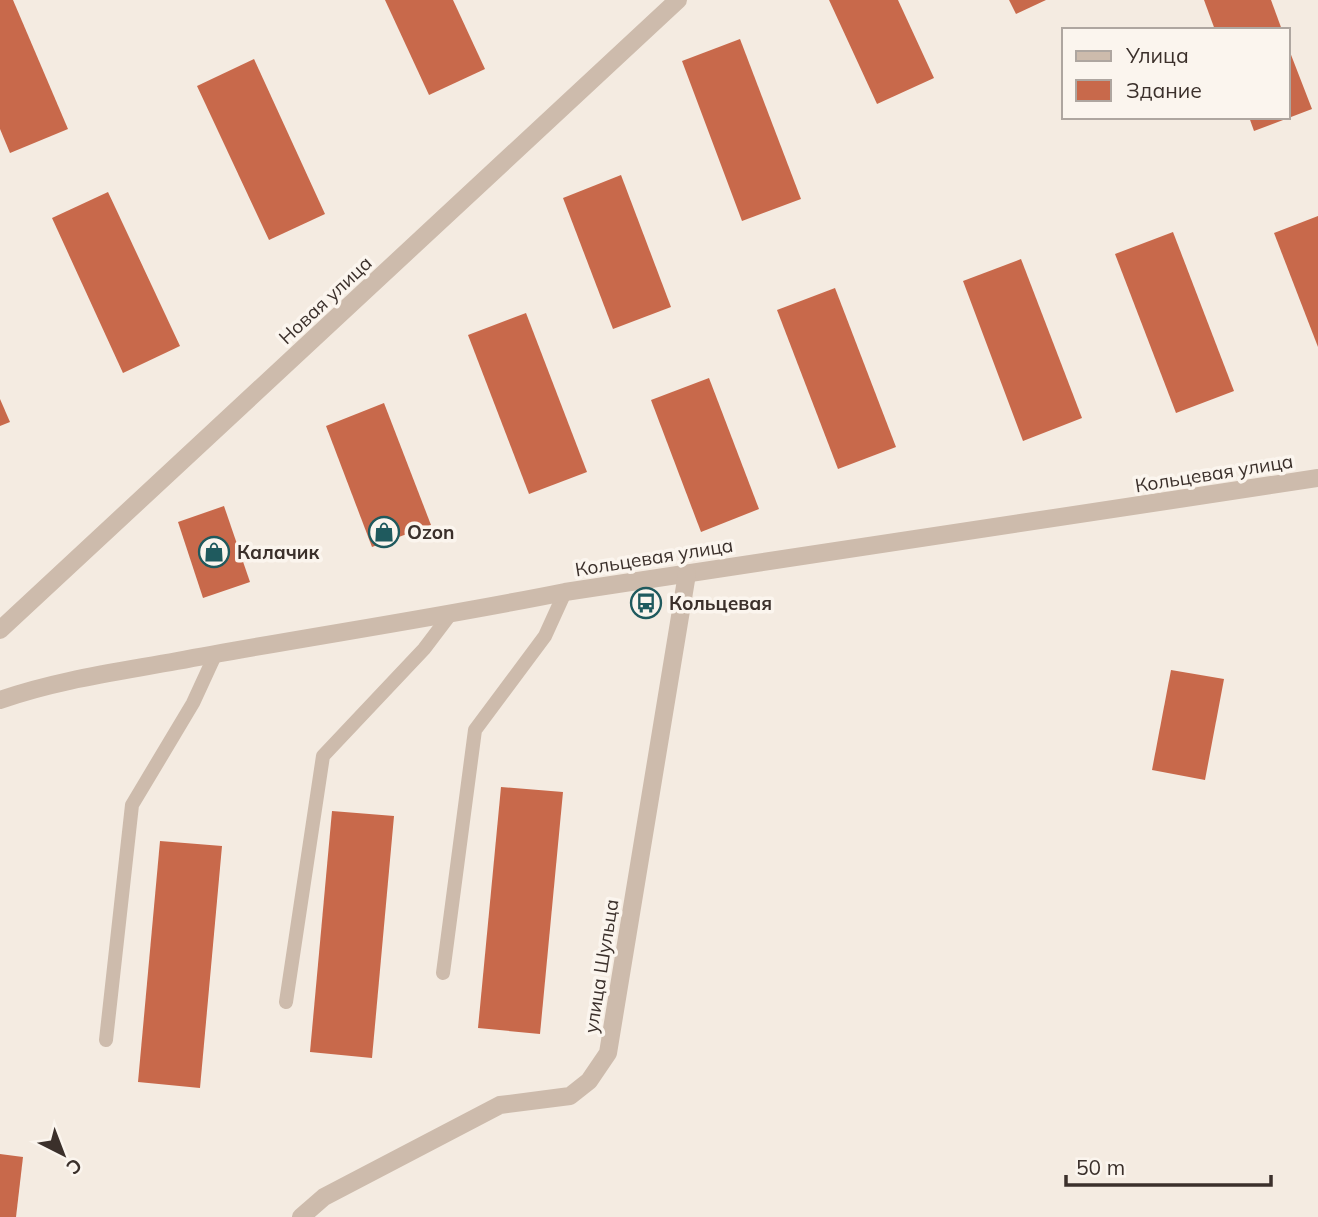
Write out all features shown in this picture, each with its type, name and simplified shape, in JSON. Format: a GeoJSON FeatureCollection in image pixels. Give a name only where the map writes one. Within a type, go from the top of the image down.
{"type":"FeatureCollection","features":[{"type":"Feature","properties":{"kind":"street","name":"Новая улица"},"geometry":{"type":"LineString","coordinates":[[0,630],[678,0]]}},
{"type":"Feature","properties":{"kind":"street","name":"Кольцевая улица"},"geometry":{"type":"LineString","coordinates":[[0,700],[35,687],[216,653],[449,616],[565,592],[1318,478]]}},
{"type":"Feature","properties":{"kind":"street","name":"улица Шульца"},"geometry":{"type":"LineString","coordinates":[[301,1217],[324,1197],[500,1105],[570,1096],[589,1081],[608,1053],[687,574]]}},
{"type":"Feature","properties":{"kind":"lane"},"geometry":{"type":"LineString","coordinates":[[443,973],[475,730],[545,636],[565,592]]}},
{"type":"Feature","properties":{"kind":"lane"},"geometry":{"type":"LineString","coordinates":[[286,1002],[323,756],[425,649],[449,616]]}},
{"type":"Feature","properties":{"kind":"lane"},"geometry":{"type":"LineString","coordinates":[[106,1040],[132,805],[193,703],[216,653]]}},
{"type":"Feature","properties":{"kind":"building"},"geometry":{"type":"Polygon","coordinates":[[[0,0],[13,0],[68,129],[10,153],[0,129],[0,0]]]}},
{"type":"Feature","properties":{"kind":"building"},"geometry":{"type":"Polygon","coordinates":[[[385,0],[453,0],[485,69],[429,95],[385,0]]]}},
{"type":"Feature","properties":{"kind":"building"},"geometry":{"type":"Polygon","coordinates":[[[829,0],[898,0],[934,78],[877,104],[829,0]]]}},
{"type":"Feature","properties":{"kind":"building"},"geometry":{"type":"Polygon","coordinates":[[[1009,0],[1046,0],[1016,14],[1009,0]]]}},
{"type":"Feature","properties":{"kind":"building"},"geometry":{"type":"Polygon","coordinates":[[[1204,0],[1271,0],[1281,28],[1214,28],[1204,0]]]}},
{"type":"Feature","properties":{"kind":"building"},"geometry":{"type":"Polygon","coordinates":[[[740,39],[801,199],[742,221],[682,61],[740,39]]]}},
{"type":"Feature","properties":{"kind":"building"},"geometry":{"type":"Polygon","coordinates":[[[1290,52],[1312,109],[1290,117],[1290,52]]]}},
{"type":"Feature","properties":{"kind":"building"},"geometry":{"type":"Polygon","coordinates":[[[254,59],[325,214],[269,240],[197,86],[254,59]]]}},
{"type":"Feature","properties":{"kind":"building"},"geometry":{"type":"Polygon","coordinates":[[[1250,119],[1286,119],[1254,131],[1250,119]]]}},
{"type":"Feature","properties":{"kind":"building"},"geometry":{"type":"Polygon","coordinates":[[[621,175],[671,307],[613,329],[563,198],[621,175]]]}},
{"type":"Feature","properties":{"kind":"building"},"geometry":{"type":"Polygon","coordinates":[[[108,192],[180,346],[123,373],[52,218],[108,192]]]}},
{"type":"Feature","properties":{"kind":"building"},"geometry":{"type":"Polygon","coordinates":[[[1318,216],[1318,347],[1274,233],[1318,216]]]}},
{"type":"Feature","properties":{"kind":"building"},"geometry":{"type":"Polygon","coordinates":[[[1173,232],[1234,391],[1176,413],[1115,254],[1173,232]]]}},
{"type":"Feature","properties":{"kind":"building"},"geometry":{"type":"Polygon","coordinates":[[[1021,259],[1082,418],[1023,441],[963,281],[1021,259]]]}},
{"type":"Feature","properties":{"kind":"building"},"geometry":{"type":"Polygon","coordinates":[[[835,288],[896,447],[838,469],[777,310],[835,288]]]}},
{"type":"Feature","properties":{"kind":"building"},"geometry":{"type":"Polygon","coordinates":[[[526,313],[587,472],[529,494],[468,335],[526,313]]]}},
{"type":"Feature","properties":{"kind":"building"},"geometry":{"type":"Polygon","coordinates":[[[709,378],[759,509],[701,532],[651,400],[709,378]]]}},
{"type":"Feature","properties":{"kind":"building"},"geometry":{"type":"Polygon","coordinates":[[[0,399],[10,422],[0,426],[0,399]]]}},
{"type":"Feature","properties":{"kind":"building"},"geometry":{"type":"Polygon","coordinates":[[[384,403],[431,525],[372,547],[326,426],[384,403]]]}},
{"type":"Feature","properties":{"kind":"building","name":"Калачик"},"geometry":{"type":"Polygon","coordinates":[[[224,506],[250,582],[203,598],[178,522],[224,506]]]}},
{"type":"Feature","properties":{"kind":"building"},"geometry":{"type":"Polygon","coordinates":[[[1171,670],[1224,679],[1205,780],[1152,770],[1171,670]]]}},
{"type":"Feature","properties":{"kind":"building"},"geometry":{"type":"Polygon","coordinates":[[[501,787],[563,792],[540,1034],[478,1028],[501,787]]]}},
{"type":"Feature","properties":{"kind":"building"},"geometry":{"type":"Polygon","coordinates":[[[332,811],[394,816],[372,1058],[310,1052],[332,811]]]}},
{"type":"Feature","properties":{"kind":"building"},"geometry":{"type":"Polygon","coordinates":[[[160,841],[222,846],[200,1088],[138,1082],[160,841]]]}},
{"type":"Feature","properties":{"kind":"building"},"geometry":{"type":"Polygon","coordinates":[[[0,1154],[23,1157],[16,1217],[0,1217],[0,1154]]]}},
{"type":"Feature","properties":{"kind":"place","name":"Ozon"},"geometry":{"type":"Point","coordinates":[384,532]}},
{"type":"Feature","properties":{"kind":"place","name":"Калачик"},"geometry":{"type":"Point","coordinates":[214,552]}},
{"type":"Feature","properties":{"kind":"place","name":"Кольцевая"},"geometry":{"type":"Point","coordinates":[646,603]}}]}
